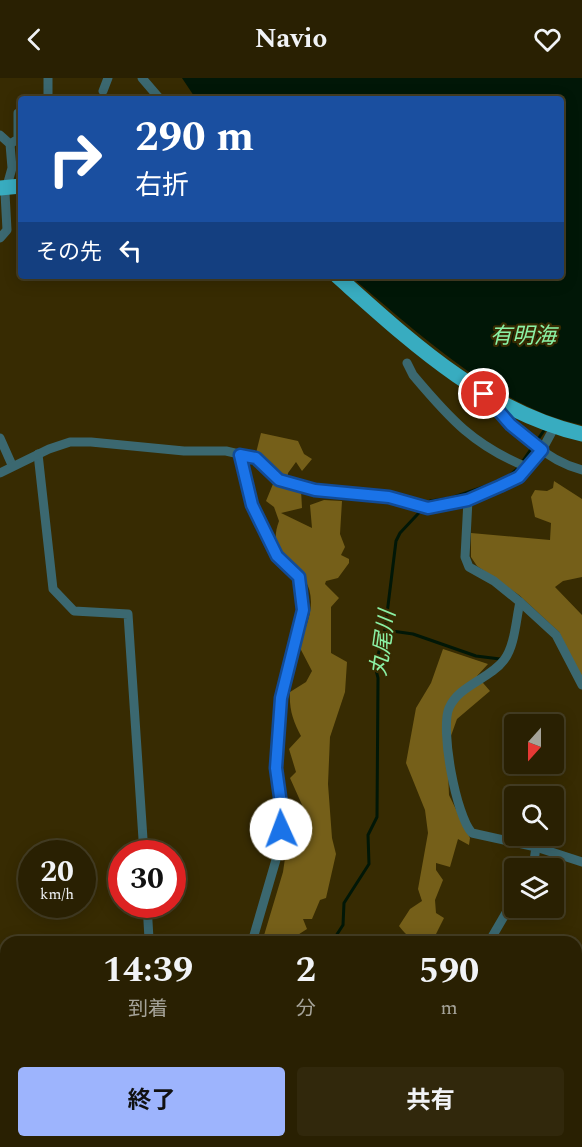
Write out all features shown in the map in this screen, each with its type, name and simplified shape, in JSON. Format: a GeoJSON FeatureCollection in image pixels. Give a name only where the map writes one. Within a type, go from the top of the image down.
{"type":"FeatureCollection","features":[{"type":"Feature","properties":{"kind":"highway"},"geometry":{"type":"LineString","coordinates":[[340,279],[436,361],[484,394],[550,424],[582,434]]}},
{"type":"Feature","properties":{"kind":"street"},"geometry":{"type":"LineString","coordinates":[[48,78],[48,96]]}},
{"type":"Feature","properties":{"kind":"street"},"geometry":{"type":"LineString","coordinates":[[142,78],[157,96]]}},
{"type":"Feature","properties":{"kind":"street"},"geometry":{"type":"LineString","coordinates":[[103,91],[107,79]]}},
{"type":"Feature","properties":{"kind":"street"},"geometry":{"type":"LineString","coordinates":[[10,144],[18,140],[18,113]]}},
{"type":"Feature","properties":{"kind":"street"},"geometry":{"type":"LineString","coordinates":[[0,135],[10,144],[12,168],[7,231],[0,238]]}},
{"type":"Feature","properties":{"kind":"street"},"geometry":{"type":"LineString","coordinates":[[407,363],[412,375],[467,435],[496,454],[524,466]]}},
{"type":"Feature","properties":{"kind":"street"},"geometry":{"type":"LineString","coordinates":[[484,394],[511,425],[537,447],[569,467],[582,470]]}},
{"type":"Feature","properties":{"kind":"street"},"geometry":{"type":"LineString","coordinates":[[0,473],[12,465],[70,442],[226,452],[256,458],[279,480],[315,490],[389,497],[426,508],[468,500],[519,477],[550,424]]}},
{"type":"Feature","properties":{"kind":"street"},"geometry":{"type":"LineString","coordinates":[[0,438],[12,465]]}},
{"type":"Feature","properties":{"kind":"street"},"geometry":{"type":"LineString","coordinates":[[38,454],[53,589],[74,611],[128,614],[143,840]]}},
{"type":"Feature","properties":{"kind":"street"},"geometry":{"type":"LineString","coordinates":[[240,455],[252,505],[277,556],[299,577],[303,596],[303,610],[281,698],[276,768],[282,811],[280,846],[254,936]]}},
{"type":"Feature","properties":{"kind":"street"},"geometry":{"type":"LineString","coordinates":[[468,500],[465,557],[469,567],[494,581],[556,635],[582,685]]}},
{"type":"Feature","properties":{"kind":"street"},"geometry":{"type":"LineString","coordinates":[[520,602],[505,660],[455,698],[447,718],[455,794],[468,828],[480,836],[536,847],[582,862]]}},
{"type":"Feature","properties":{"kind":"street"},"geometry":{"type":"LineString","coordinates":[[534,858],[536,847]]}},
{"type":"Feature","properties":{"kind":"street"},"geometry":{"type":"LineString","coordinates":[[492,936],[504,916]]}},
{"type":"Feature","properties":{"kind":"street"},"geometry":{"type":"LineString","coordinates":[[148,918],[149,936]]}},
{"type":"Feature","properties":{"kind":"shaded area"},"geometry":{"type":"Polygon","coordinates":[[[261,433],[298,441],[304,454],[312,459],[302,471],[296,462],[288,473],[286,487],[301,490],[302,508],[281,513],[312,528],[310,505],[324,500],[342,501],[340,534],[345,547],[341,555],[349,559],[349,563],[338,578],[326,581],[325,584],[339,598],[331,607],[331,653],[347,662],[345,692],[330,737],[328,784],[332,838],[336,854],[326,898],[320,900],[312,919],[303,919],[307,929],[296,936],[264,936],[283,872],[291,817],[303,807],[290,778],[296,772],[289,749],[301,736],[292,715],[290,692],[306,682],[312,671],[300,648],[310,614],[311,602],[304,578],[282,555],[277,546],[276,535],[279,521],[274,507],[266,501],[273,484],[271,467],[256,453],[261,433]]]}},
{"type":"Feature","properties":{"kind":"shaded area"},"geometry":{"type":"Polygon","coordinates":[[[554,481],[582,499],[582,577],[563,581],[555,587],[582,615],[582,679],[559,632],[519,595],[477,566],[471,557],[471,533],[550,540],[551,523],[535,517],[531,497],[535,490],[547,491],[553,488],[554,481]]]}},
{"type":"Feature","properties":{"kind":"shaded area"},"geometry":{"type":"Polygon","coordinates":[[[443,649],[488,664],[477,676],[490,691],[457,719],[447,747],[449,795],[470,838],[469,845],[458,839],[450,867],[436,863],[436,870],[443,880],[435,900],[436,913],[444,918],[435,936],[409,936],[399,926],[410,909],[422,901],[418,889],[428,833],[425,810],[406,763],[416,708],[431,683],[443,649]]]}},
{"type":"Feature","properties":{"kind":"water","name":"有明海"},"geometry":{"type":"Polygon","coordinates":[[[182,78],[582,78],[582,425],[551,416],[489,385],[429,342],[354,279],[564,279],[564,96],[194,96],[182,78]]]}},
{"type":"Feature","properties":{"kind":"waterway","name":"丸尾川"},"geometry":{"type":"LineString","coordinates":[[507,478],[518,468],[545,429]]}},
{"type":"Feature","properties":{"kind":"waterway","name":"丸尾川"},"geometry":{"type":"LineString","coordinates":[[336,936],[343,925],[344,903],[369,864],[368,835],[377,817],[378,678],[375,666],[385,630],[396,541],[400,533],[430,501],[451,498],[495,483]]}},
{"type":"Feature","properties":{"kind":"waterway"},"geometry":{"type":"LineString","coordinates":[[385,630],[413,634],[476,656],[500,659]]}},
{"type":"Feature","properties":{"kind":"route"},"geometry":{"type":"LineString","coordinates":[[281,829],[282,811],[276,768],[281,698],[303,610],[303,596],[299,577],[277,556],[252,505],[240,455],[256,458],[279,480],[315,490],[389,497],[421,508],[434,508],[468,500],[519,477],[542,450],[511,425],[484,394]]}}]}
